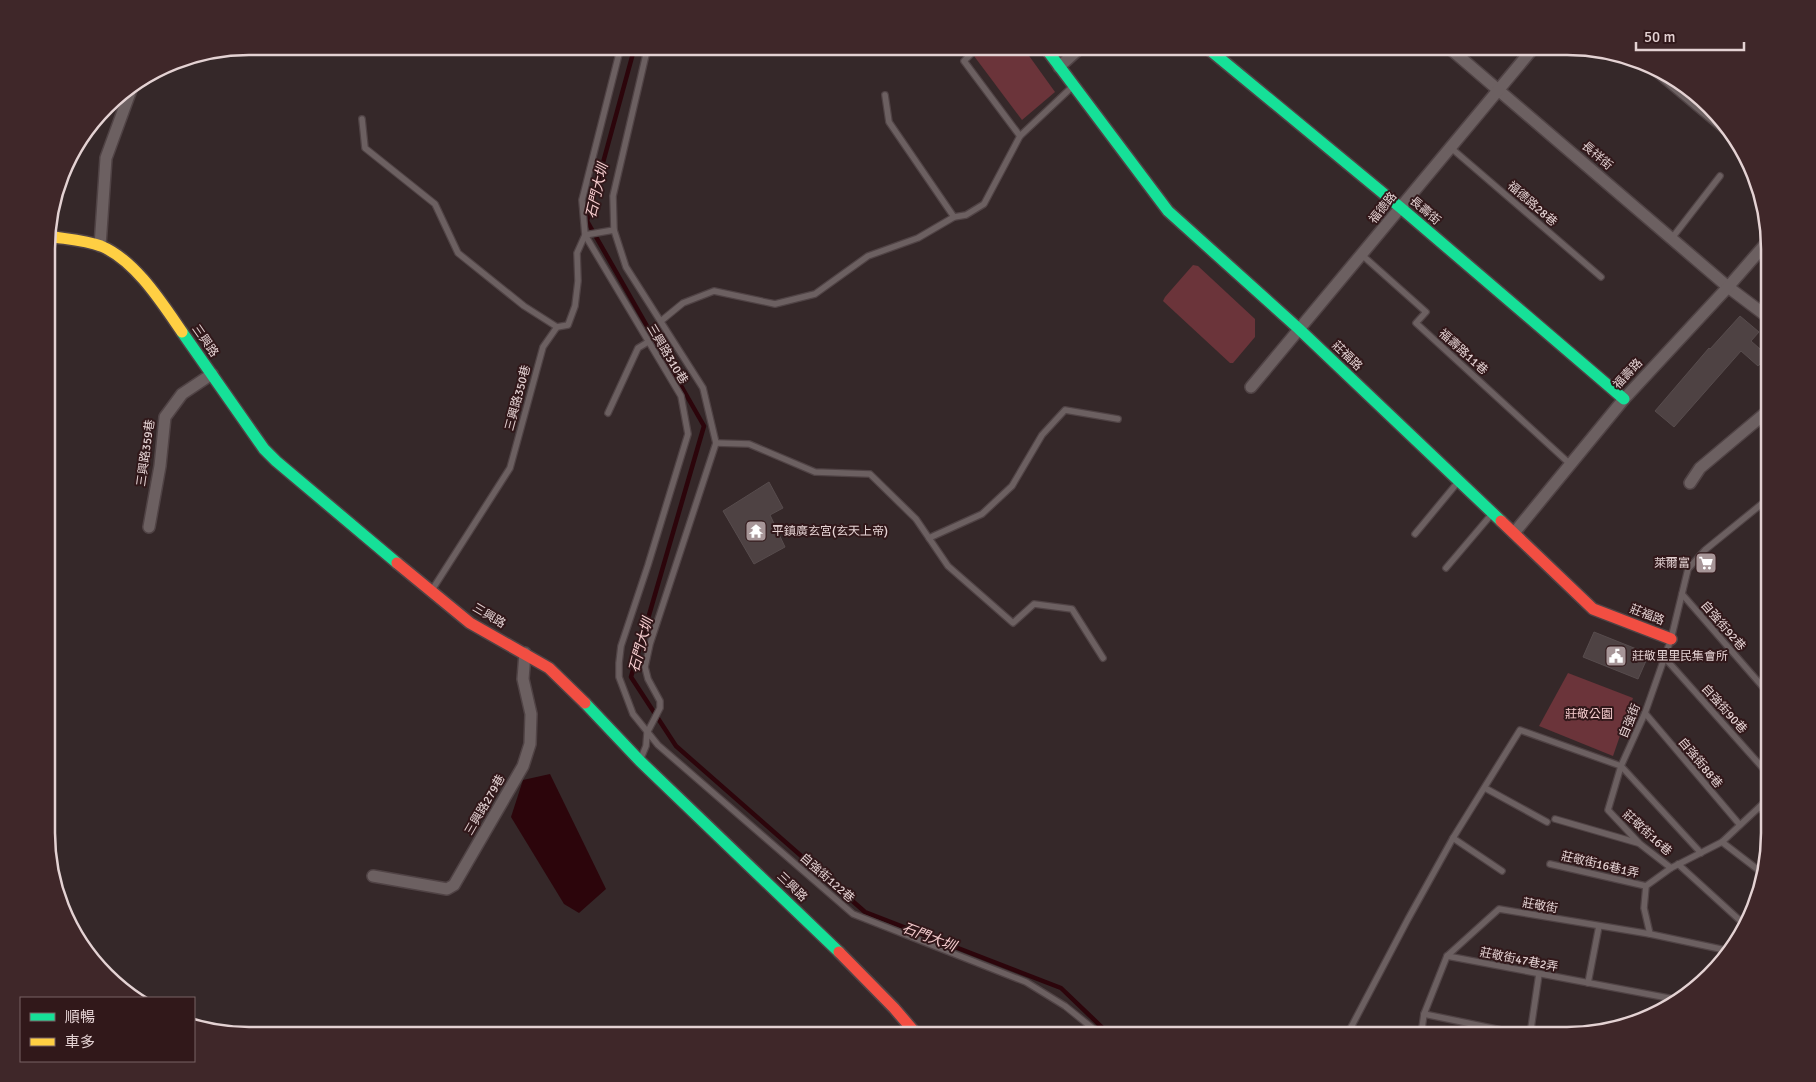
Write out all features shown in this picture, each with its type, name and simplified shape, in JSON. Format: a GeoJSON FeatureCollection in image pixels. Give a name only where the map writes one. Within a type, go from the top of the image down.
{"type":"FeatureCollection","features":[{"type":"Feature","properties":{"kind":"street","name":"莊福路"},"geometry":{"type":"LineString","coordinates":[[1050,55],[1168,210],[1299,330],[1593,608],[1671,639]]}},
{"type":"Feature","properties":{"kind":"street"},"geometry":{"type":"LineString","coordinates":[[1059,67],[1072,55]]}},
{"type":"Feature","properties":{"kind":"street","name":"長壽街"},"geometry":{"type":"LineString","coordinates":[[1216,55],[1401,208],[1624,399]]}},
{"type":"Feature","properties":{"kind":"street","name":"長祥街"},"geometry":{"type":"LineString","coordinates":[[1457,55],[1728,287],[1761,312]]}},
{"type":"Feature","properties":{"kind":"street","name":"福德路"},"geometry":{"type":"LineString","coordinates":[[1252,386],[1527,55]]}},
{"type":"Feature","properties":{"kind":"street"},"geometry":{"type":"LineString","coordinates":[[100,246],[106,158],[128,97]]}},
{"type":"Feature","properties":{"kind":"street","name":"三興路"},"geometry":{"type":"LineString","coordinates":[[55,237],[100,246],[121,259],[143,279],[264,449],[276,461],[470,622],[549,668],[640,761],[853,965],[910,1027]]}},
{"type":"Feature","properties":{"kind":"street","name":"福壽路"},"geometry":{"type":"LineString","coordinates":[[1514,533],[1624,399],[1761,249]]}},
{"type":"Feature","properties":{"kind":"street","name":"三興路359巷"},"geometry":{"type":"LineString","coordinates":[[149,526],[160,466],[165,416],[182,394],[212,374]]}},
{"type":"Feature","properties":{"kind":"street"},"geometry":{"type":"LineString","coordinates":[[1690,482],[1700,468],[1761,417]]}},
{"type":"Feature","properties":{"kind":"street","name":"三興路279巷"},"geometry":{"type":"LineString","coordinates":[[373,876],[447,889],[454,885],[523,766],[530,744],[531,714],[523,679],[525,653]]}},
{"type":"Feature","properties":{"kind":"lane","name":"三興路310巷"},"geometry":{"type":"LineString","coordinates":[[619,55],[582,200],[587,234],[681,396],[688,434],[621,646],[619,677],[633,714],[648,732]]}},
{"type":"Feature","properties":{"kind":"lane","name":"三興路310巷"},"geometry":{"type":"LineString","coordinates":[[646,55],[612,196],[611,231],[626,267],[702,388],[716,443]]}},
{"type":"Feature","properties":{"kind":"lane"},"geometry":{"type":"LineString","coordinates":[[969,55],[964,60],[1020,136]]}},
{"type":"Feature","properties":{"kind":"lane"},"geometry":{"type":"LineString","coordinates":[[661,321],[683,302],[714,291],[775,304],[815,294],[868,256],[918,238],[954,217],[966,215],[984,204],[1020,136],[1074,86]]}},
{"type":"Feature","properties":{"kind":"lane"},"geometry":{"type":"LineString","coordinates":[[885,95],[889,122],[954,217]]}},
{"type":"Feature","properties":{"kind":"lane"},"geometry":{"type":"LineString","coordinates":[[362,119],[366,148],[434,204],[458,253],[524,306],[557,327]]}},
{"type":"Feature","properties":{"kind":"lane","name":"福德路28巷"},"geometry":{"type":"LineString","coordinates":[[1450,147],[1601,277]]}},
{"type":"Feature","properties":{"kind":"lane"},"geometry":{"type":"LineString","coordinates":[[1672,238],[1720,176]]}},
{"type":"Feature","properties":{"kind":"lane"},"geometry":{"type":"LineString","coordinates":[[587,234],[611,231]]}},
{"type":"Feature","properties":{"kind":"lane","name":"三興路350巷"},"geometry":{"type":"LineString","coordinates":[[432,590],[510,468],[543,347],[557,327],[568,325],[575,306],[578,282],[577,253],[587,234]]}},
{"type":"Feature","properties":{"kind":"lane","name":"福壽路11巷"},"geometry":{"type":"LineString","coordinates":[[1362,255],[1426,312],[1416,323],[1570,464]]}},
{"type":"Feature","properties":{"kind":"lane"},"geometry":{"type":"LineString","coordinates":[[608,413],[638,348],[648,342]]}},
{"type":"Feature","properties":{"kind":"lane"},"geometry":{"type":"LineString","coordinates":[[929,538],[982,514],[1012,486],[1042,435],[1065,410],[1118,419]]}},
{"type":"Feature","properties":{"kind":"lane"},"geometry":{"type":"LineString","coordinates":[[640,761],[646,746],[648,732],[658,712],[660,701],[648,680],[645,667],[650,644],[716,443],[749,444],[815,472],[870,474],[916,519],[948,566],[1013,623],[1034,604],[1072,609],[1103,658]]}},
{"type":"Feature","properties":{"kind":"lane"},"geometry":{"type":"LineString","coordinates":[[1415,534],[1458,482]]}},
{"type":"Feature","properties":{"kind":"lane","name":"自強街"},"geometry":{"type":"LineString","coordinates":[[1621,766],[1645,713],[1671,639],[1688,569],[1705,550],[1761,504]]}},
{"type":"Feature","properties":{"kind":"lane"},"geometry":{"type":"LineString","coordinates":[[1446,568],[1492,514]]}},
{"type":"Feature","properties":{"kind":"lane","name":"自強街92巷"},"geometry":{"type":"LineString","coordinates":[[1682,594],[1761,685]]}},
{"type":"Feature","properties":{"kind":"lane","name":"自強街90巷"},"geometry":{"type":"LineString","coordinates":[[1664,657],[1761,765]]}},
{"type":"Feature","properties":{"kind":"lane","name":"自強街88巷"},"geometry":{"type":"LineString","coordinates":[[1645,713],[1740,826]]}},
{"type":"Feature","properties":{"kind":"lane"},"geometry":{"type":"LineString","coordinates":[[1352,1027],[1453,838],[1520,730],[1621,766],[1701,853]]}},
{"type":"Feature","properties":{"kind":"lane","name":"自強街122巷"},"geometry":{"type":"LineString","coordinates":[[648,732],[658,745],[853,914],[1026,982],[1065,1006],[1090,1027]]}},
{"type":"Feature","properties":{"kind":"lane","name":"莊敬街16巷"},"geometry":{"type":"LineString","coordinates":[[1621,766],[1608,810],[1640,844],[1671,868],[1646,886]]}},
{"type":"Feature","properties":{"kind":"lane"},"geometry":{"type":"LineString","coordinates":[[1485,788],[1547,822]]}},
{"type":"Feature","properties":{"kind":"lane"},"geometry":{"type":"LineString","coordinates":[[1671,868],[1722,842],[1760,807]]}},
{"type":"Feature","properties":{"kind":"lane"},"geometry":{"type":"LineString","coordinates":[[1555,819],[1640,844]]}},
{"type":"Feature","properties":{"kind":"lane"},"geometry":{"type":"LineString","coordinates":[[1453,838],[1502,871]]}},
{"type":"Feature","properties":{"kind":"lane"},"geometry":{"type":"LineString","coordinates":[[1722,842],[1757,869]]}},
{"type":"Feature","properties":{"kind":"lane","name":"莊敬街16巷1弄"},"geometry":{"type":"LineString","coordinates":[[1550,864],[1646,886]]}},
{"type":"Feature","properties":{"kind":"lane"},"geometry":{"type":"LineString","coordinates":[[1678,864],[1740,920]]}},
{"type":"Feature","properties":{"kind":"lane"},"geometry":{"type":"LineString","coordinates":[[1646,886],[1644,908],[1650,934]]}},
{"type":"Feature","properties":{"kind":"lane","name":"莊敬街"},"geometry":{"type":"LineString","coordinates":[[1422,1027],[1424,1014],[1448,956],[1498,909],[1650,934],[1722,949]]}},
{"type":"Feature","properties":{"kind":"lane"},"geometry":{"type":"LineString","coordinates":[[1588,983],[1599,926]]}},
{"type":"Feature","properties":{"kind":"lane","name":"莊敬街47巷2弄"},"geometry":{"type":"LineString","coordinates":[[1448,956],[1669,998]]}},
{"type":"Feature","properties":{"kind":"lane"},"geometry":{"type":"LineString","coordinates":[[1529,1027],[1539,974]]}},
{"type":"Feature","properties":{"kind":"lane"},"geometry":{"type":"LineString","coordinates":[[1424,1014],[1488,1027]]}},
{"type":"Feature","properties":{"kind":"green space"},"geometry":{"type":"Polygon","coordinates":[[[1028,55],[1055,92],[1022,120],[974,56],[1028,55]]]}},
{"type":"Feature","properties":{"kind":"green space"},"geometry":{"type":"Polygon","coordinates":[[[1193,265],[1198,266],[1255,319],[1255,337],[1233,363],[1230,363],[1163,301],[1193,265]]]}},
{"type":"Feature","properties":{"kind":"green space","name":"莊敬公園"},"geometry":{"type":"Polygon","coordinates":[[[1568,673],[1633,698],[1613,756],[1539,726],[1568,673]]]}},
{"type":"Feature","properties":{"kind":"shaded area"},"geometry":{"type":"Polygon","coordinates":[[[550,774],[606,889],[579,913],[564,904],[511,817],[523,780],[550,774]]]}},
{"type":"Feature","properties":{"kind":"building"},"geometry":{"type":"Polygon","coordinates":[[[1740,316],[1759,332],[1751,341],[1761,350],[1761,363],[1758,366],[1741,351],[1674,427],[1655,411],[1740,316]]]}},
{"type":"Feature","properties":{"kind":"building","name":"平鎮廣玄宮(玄天上帝)"},"geometry":{"type":"Polygon","coordinates":[[[769,482],[783,508],[770,515],[785,547],[754,564],[723,511],[769,482]]]}},
{"type":"Feature","properties":{"kind":"building","name":"莊敬里里民集會所"},"geometry":{"type":"Polygon","coordinates":[[[1594,632],[1649,654],[1638,679],[1583,657],[1594,632]]]}},
{"type":"Feature","properties":{"kind":"waterway","name":"石門大圳"},"geometry":{"type":"LineString","coordinates":[[633,55],[587,221],[704,426],[631,677],[676,746],[865,912],[1061,988],[1102,1027]]}},
{"type":"Feature","properties":{"kind":"traffic: fast"},"geometry":{"type":"LineString","coordinates":[[1051,55],[1168,211],[1299,329],[1501,521]]}},
{"type":"Feature","properties":{"kind":"traffic: fast"},"geometry":{"type":"LineString","coordinates":[[1216,55],[1401,208],[1624,399]]}},
{"type":"Feature","properties":{"kind":"traffic: fast"},"geometry":{"type":"LineString","coordinates":[[182,332],[264,449],[397,563]]}},
{"type":"Feature","properties":{"kind":"traffic: fast"},"geometry":{"type":"LineString","coordinates":[[585,703],[640,761],[839,952]]}},
{"type":"Feature","properties":{"kind":"traffic: slow"},"geometry":{"type":"LineString","coordinates":[[55,237],[101,246],[125,261],[147,283],[182,332]]}},
{"type":"Feature","properties":{"kind":"traffic: jam"},"geometry":{"type":"LineString","coordinates":[[1501,521],[1593,609],[1671,639]]}},
{"type":"Feature","properties":{"kind":"traffic: jam"},"geometry":{"type":"LineString","coordinates":[[397,563],[470,623],[549,668],[585,703]]}},
{"type":"Feature","properties":{"kind":"traffic: jam"},"geometry":{"type":"LineString","coordinates":[[839,952],[910,1027]]}},
{"type":"Feature","properties":{"kind":"place","name":"平鎮廣玄宮(玄天上帝)"},"geometry":{"type":"Point","coordinates":[756,531]}},
{"type":"Feature","properties":{"kind":"place","name":"萊爾富"},"geometry":{"type":"Point","coordinates":[1706,563]}},
{"type":"Feature","properties":{"kind":"place","name":"莊敬里里民集會所"},"geometry":{"type":"Point","coordinates":[1616,656]}}]}
